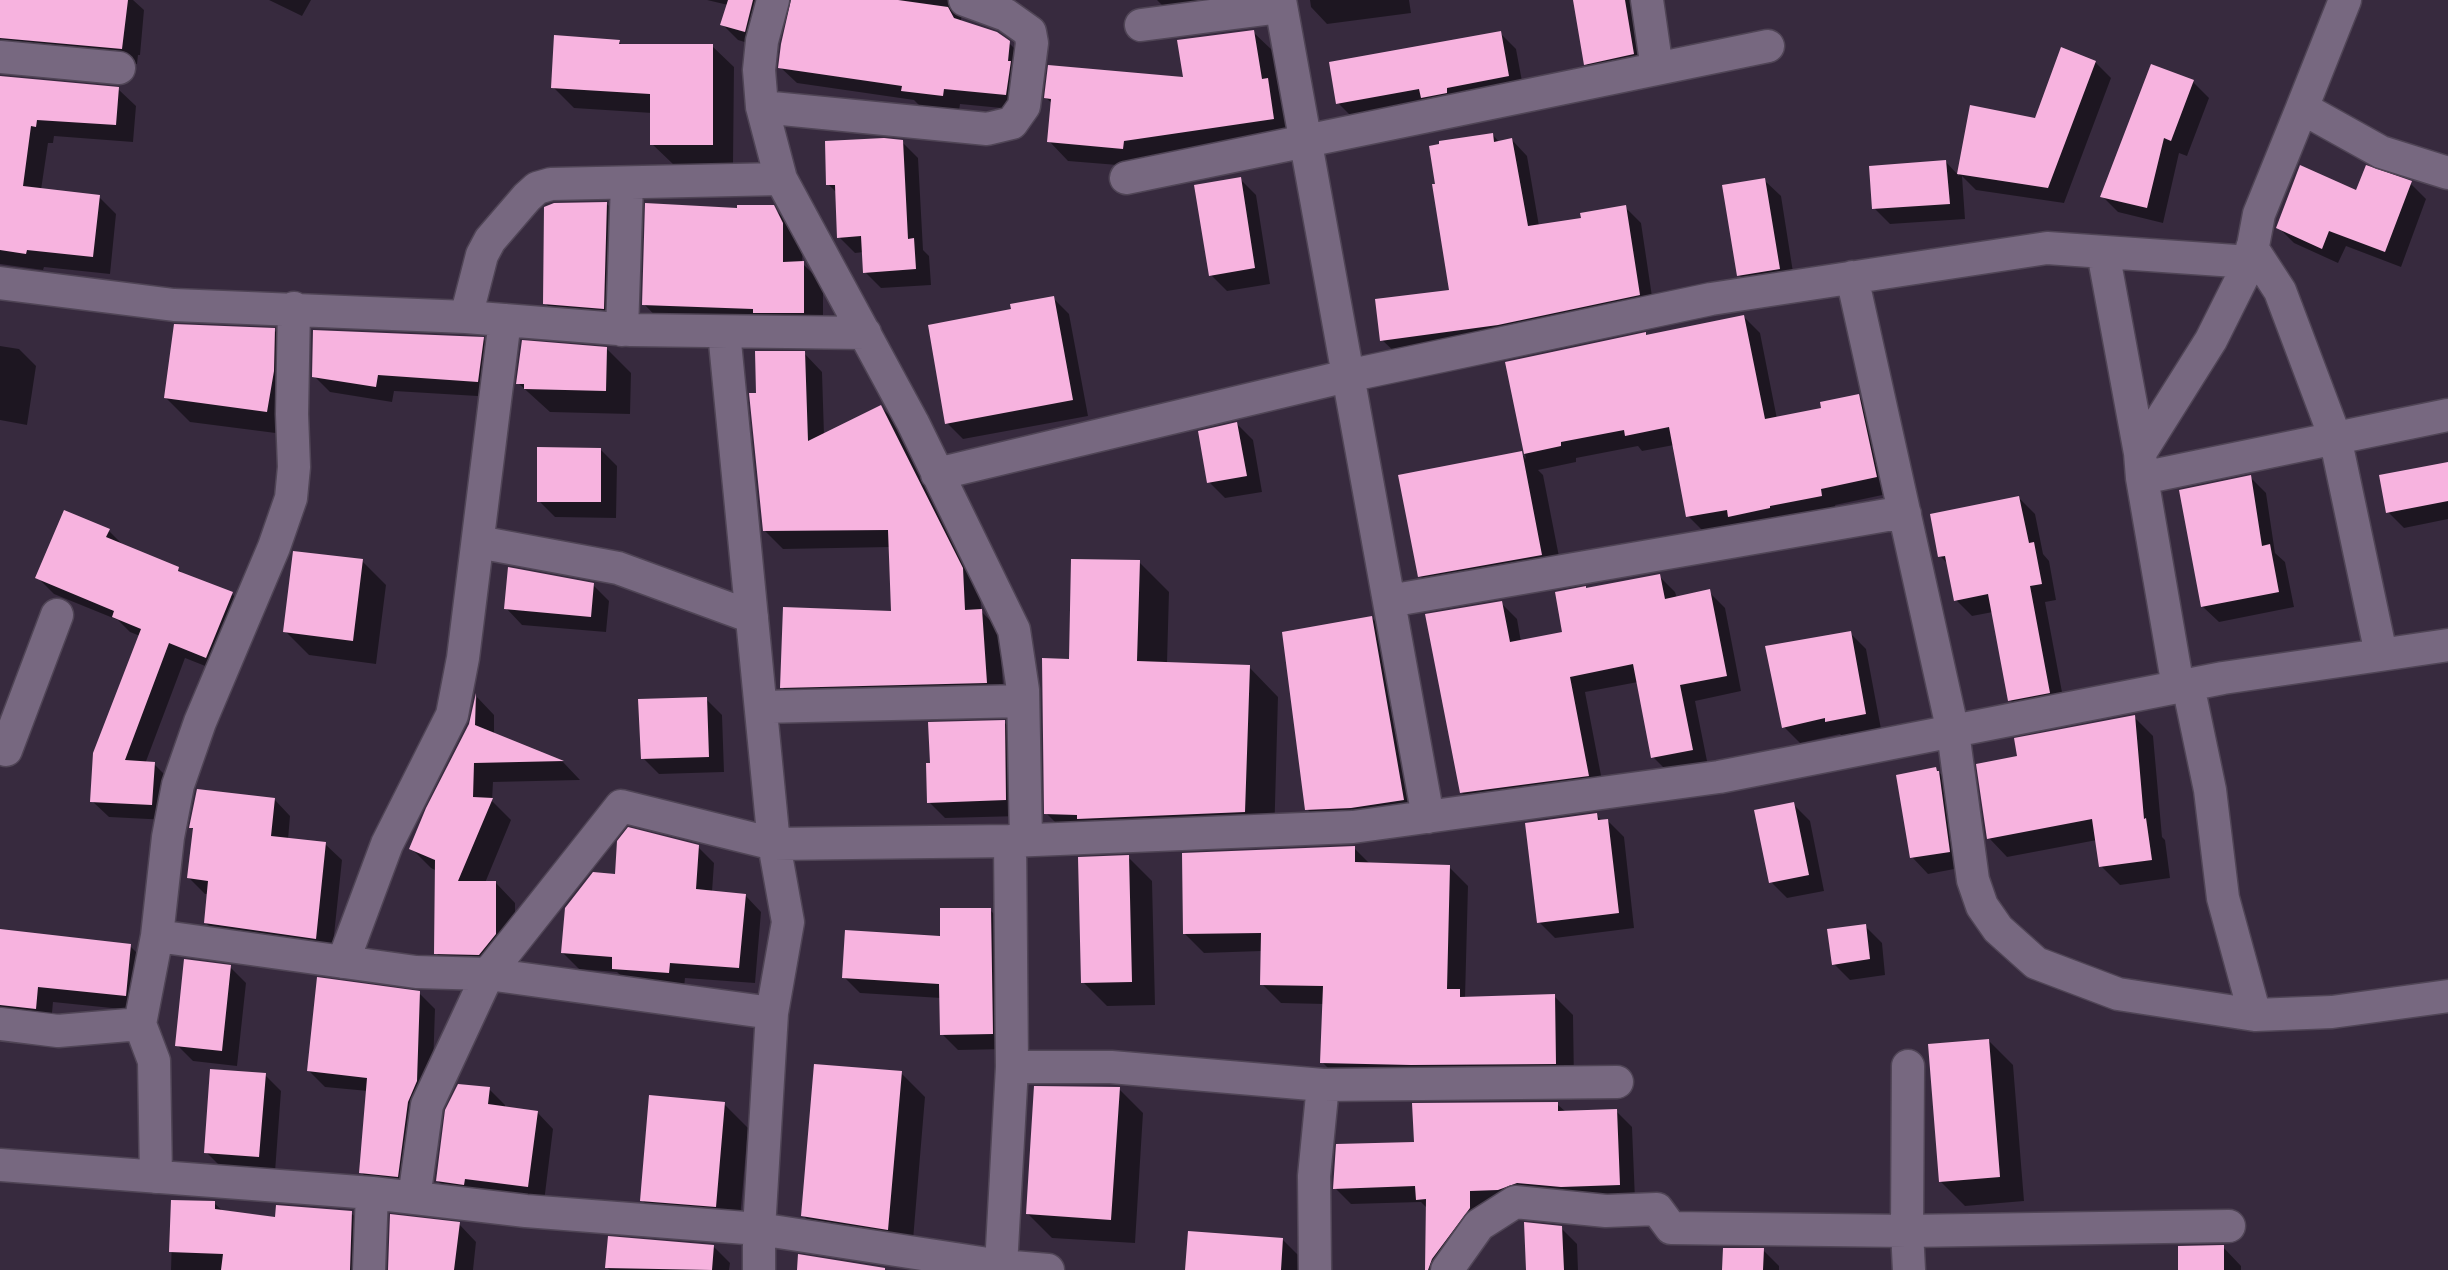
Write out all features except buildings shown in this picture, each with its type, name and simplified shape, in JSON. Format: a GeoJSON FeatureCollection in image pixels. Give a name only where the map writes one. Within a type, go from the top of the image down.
{"type":"FeatureCollection","features":[{"type":"Feature","properties":{"kind":"street"},"geometry":{"type":"LineString","coordinates":[[773,0],[762,41],[759,70],[762,107],[781,179],[865,333],[1014,630],[1023,701],[1012,1067],[1001,1266]]}},
{"type":"Feature","properties":{"kind":"street"},"geometry":{"type":"LineString","coordinates":[[762,107],[987,129],[1012,123],[1024,106],[1032,43],[1030,32],[1006,15],[965,0]]}},
{"type":"Feature","properties":{"kind":"street"},"geometry":{"type":"LineString","coordinates":[[1647,0],[1657,69]]}},
{"type":"Feature","properties":{"kind":"street"},"geometry":{"type":"LineString","coordinates":[[2141,466],[2211,340],[2251,255],[2259,214],[2345,0]]}},
{"type":"Feature","properties":{"kind":"street"},"geometry":{"type":"LineString","coordinates":[[1141,25],[1281,3],[1428,817]]}},
{"type":"Feature","properties":{"kind":"street"},"geometry":{"type":"LineString","coordinates":[[1126,178],[1768,46]]}},
{"type":"Feature","properties":{"kind":"street"},"geometry":{"type":"LineString","coordinates":[[0,57],[119,68]]}},
{"type":"Feature","properties":{"kind":"street"},"geometry":{"type":"LineString","coordinates":[[2302,108],[2381,152],[2448,173]]}},
{"type":"Feature","properties":{"kind":"street"},"geometry":{"type":"LineString","coordinates":[[466,317],[482,255],[490,240],[537,188],[551,184],[781,179]]}},
{"type":"Feature","properties":{"kind":"street"},"geometry":{"type":"LineString","coordinates":[[622,330],[627,183]]}},
{"type":"Feature","properties":{"kind":"street"},"geometry":{"type":"LineString","coordinates":[[937,474],[1347,376],[1711,299],[2047,248],[2251,255],[2280,291],[2335,437],[2381,654]]}},
{"type":"Feature","properties":{"kind":"street"},"geometry":{"type":"LineString","coordinates":[[2103,252],[2183,686],[2210,790],[2223,898],[2255,1015]]}},
{"type":"Feature","properties":{"kind":"street"},"geometry":{"type":"LineString","coordinates":[[1852,277],[1953,732],[1973,880],[1982,906],[1998,929],[2036,963],[2118,994],[2255,1015],[2332,1012],[2448,996]]}},
{"type":"Feature","properties":{"kind":"street"},"geometry":{"type":"LineString","coordinates":[[0,283],[174,305],[466,317],[622,330],[865,333]]}},
{"type":"Feature","properties":{"kind":"street"},"geometry":{"type":"LineString","coordinates":[[156,1177],[154,1061],[140,1024],[157,936],[168,837],[178,785],[200,722],[274,547],[291,498],[294,467],[294,308]]}},
{"type":"Feature","properties":{"kind":"street"},"geometry":{"type":"LineString","coordinates":[[343,962],[387,844],[452,715],[463,658],[505,320]]}},
{"type":"Feature","properties":{"kind":"street"},"geometry":{"type":"LineString","coordinates":[[724,332],[774,844],[788,922],[772,1013],[759,1270]]}},
{"type":"Feature","properties":{"kind":"street"},"geometry":{"type":"LineString","coordinates":[[2141,466],[2335,437],[2448,415]]}},
{"type":"Feature","properties":{"kind":"street"},"geometry":{"type":"LineString","coordinates":[[1389,601],[1871,517],[1905,514]]}},
{"type":"Feature","properties":{"kind":"street"},"geometry":{"type":"LineString","coordinates":[[478,542],[618,568],[752,617]]}},
{"type":"Feature","properties":{"kind":"street"},"geometry":{"type":"LineString","coordinates":[[2,754],[57,615]]}},
{"type":"Feature","properties":{"kind":"street"},"geometry":{"type":"LineString","coordinates":[[414,1198],[427,1105],[488,974],[621,806],[774,844],[1018,841],[1353,827],[1719,777],[2183,686],[2448,645]]}},
{"type":"Feature","properties":{"kind":"street"},"geometry":{"type":"LineString","coordinates":[[761,707],[1023,701]]}},
{"type":"Feature","properties":{"kind":"street"},"geometry":{"type":"LineString","coordinates":[[157,936],[416,972],[488,974],[772,1013]]}},
{"type":"Feature","properties":{"kind":"street"},"geometry":{"type":"LineString","coordinates":[[0,1024],[58,1031],[140,1024]]}},
{"type":"Feature","properties":{"kind":"street"},"geometry":{"type":"LineString","coordinates":[[1908,1066],[1909,1270]]}},
{"type":"Feature","properties":{"kind":"street"},"geometry":{"type":"LineString","coordinates":[[1012,1067],[1111,1067],[1323,1085],[1617,1082]]}},
{"type":"Feature","properties":{"kind":"street"},"geometry":{"type":"LineString","coordinates":[[1315,1270],[1314,1176],[1323,1085]]}},
{"type":"Feature","properties":{"kind":"street"},"geometry":{"type":"LineString","coordinates":[[0,1165],[372,1193],[526,1211],[759,1229],[1001,1266],[1048,1270]]}},
{"type":"Feature","properties":{"kind":"street"},"geometry":{"type":"LineString","coordinates":[[369,1270],[372,1193]]}},
{"type":"Feature","properties":{"kind":"street"},"geometry":{"type":"LineString","coordinates":[[1447,1270],[1479,1225],[1515,1202],[1606,1211],[1657,1209],[1671,1228],[1907,1231],[2229,1226]]}}]}
